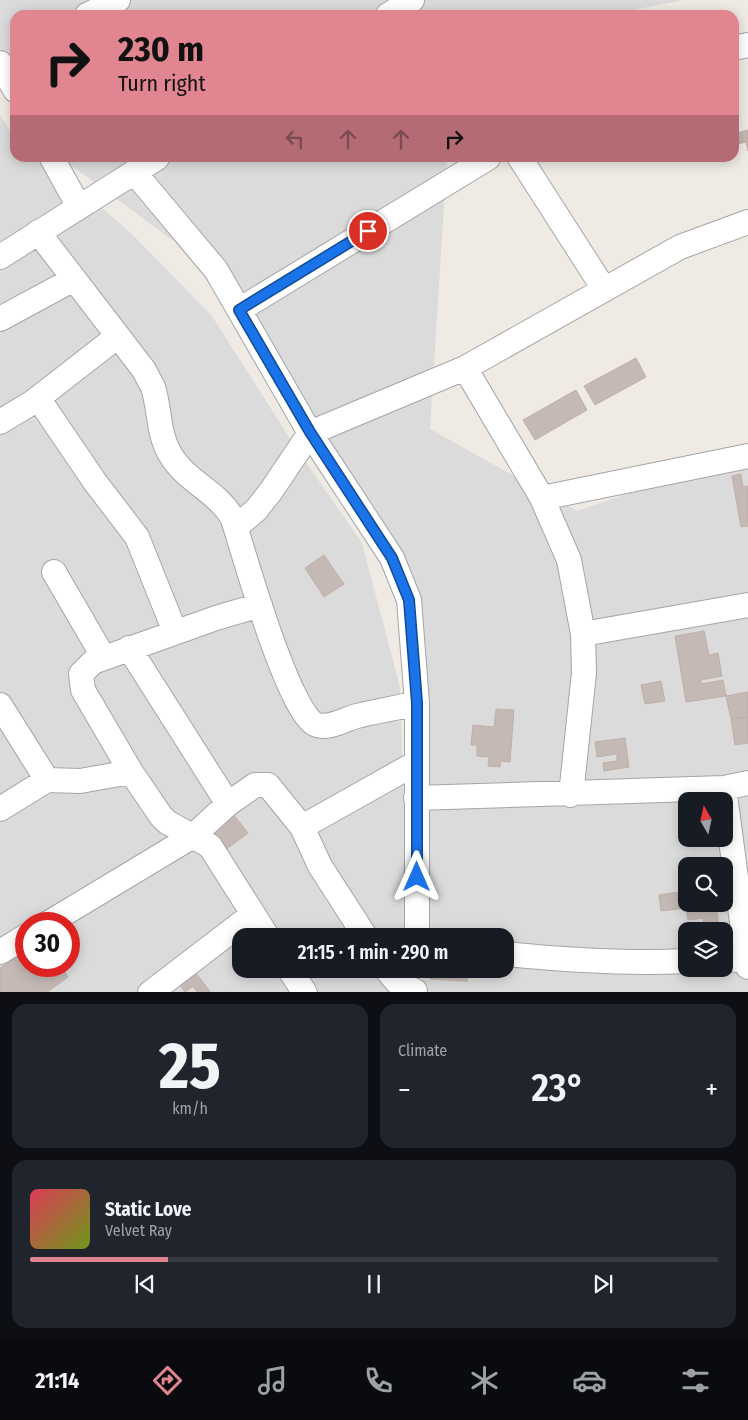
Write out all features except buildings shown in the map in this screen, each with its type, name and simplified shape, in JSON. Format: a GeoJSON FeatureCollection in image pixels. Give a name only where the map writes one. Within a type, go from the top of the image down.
{"type":"FeatureCollection","features":[{"type":"Feature","properties":{"kind":"street"},"geometry":{"type":"LineString","coordinates":[[97,10],[118,0]]}},
{"type":"Feature","properties":{"kind":"street"},"geometry":{"type":"LineString","coordinates":[[396,10],[412,0]]}},
{"type":"Feature","properties":{"kind":"street"},"geometry":{"type":"LineString","coordinates":[[0,63],[10,81]]}},
{"type":"Feature","properties":{"kind":"street"},"geometry":{"type":"LineString","coordinates":[[54,162],[79,207]]}},
{"type":"Feature","properties":{"kind":"street"},"geometry":{"type":"LineString","coordinates":[[0,257],[150,162]]}},
{"type":"Feature","properties":{"kind":"street"},"geometry":{"type":"LineString","coordinates":[[239,310],[481,162]]}},
{"type":"Feature","properties":{"kind":"street"},"geometry":{"type":"LineString","coordinates":[[523,162],[604,289]]}},
{"type":"Feature","properties":{"kind":"street"},"geometry":{"type":"LineString","coordinates":[[134,172],[216,270],[310,432],[392,558],[409,600],[417,703],[417,928]]}},
{"type":"Feature","properties":{"kind":"street"},"geometry":{"type":"LineString","coordinates":[[236,527],[256,510],[266,498],[310,432],[465,368],[680,247],[748,222]]}},
{"type":"Feature","properties":{"kind":"street"},"geometry":{"type":"LineString","coordinates":[[38,232],[144,370],[153,388],[163,440],[170,455],[186,473],[227,507],[236,527],[278,658],[293,693],[308,720],[315,725],[324,727],[357,716],[417,703]]}},
{"type":"Feature","properties":{"kind":"street"},"geometry":{"type":"LineString","coordinates":[[0,319],[74,279]]}},
{"type":"Feature","properties":{"kind":"street"},"geometry":{"type":"LineString","coordinates":[[0,422],[38,398],[118,336]]}},
{"type":"Feature","properties":{"kind":"street"},"geometry":{"type":"LineString","coordinates":[[465,368],[542,498],[569,560],[583,634],[584,673],[571,794]]}},
{"type":"Feature","properties":{"kind":"street"},"geometry":{"type":"LineString","coordinates":[[38,398],[95,482],[137,537],[175,632]]}},
{"type":"Feature","properties":{"kind":"street"},"geometry":{"type":"LineString","coordinates":[[542,498],[748,456]]}},
{"type":"Feature","properties":{"kind":"street"},"geometry":{"type":"LineString","coordinates":[[54,572],[104,658]]}},
{"type":"Feature","properties":{"kind":"street"},"geometry":{"type":"LineString","coordinates":[[260,605],[175,632],[93,662],[81,674],[81,683],[83,690],[132,772],[161,816],[167,822],[210,846],[261,928]]}},
{"type":"Feature","properties":{"kind":"street"},"geometry":{"type":"LineString","coordinates":[[583,634],[748,605]]}},
{"type":"Feature","properties":{"kind":"street"},"geometry":{"type":"LineString","coordinates":[[130,648],[228,804]]}},
{"type":"Feature","properties":{"kind":"street"},"geometry":{"type":"LineString","coordinates":[[0,705],[46,780]]}},
{"type":"Feature","properties":{"kind":"street"},"geometry":{"type":"LineString","coordinates":[[302,827],[416,763]]}},
{"type":"Feature","properties":{"kind":"street"},"geometry":{"type":"LineString","coordinates":[[0,809],[46,780],[80,781],[132,772]]}},
{"type":"Feature","properties":{"kind":"street"},"geometry":{"type":"LineString","coordinates":[[416,798],[724,788],[748,784]]}},
{"type":"Feature","properties":{"kind":"street"},"geometry":{"type":"LineString","coordinates":[[67,912],[193,836],[228,804],[255,785],[268,785],[302,827],[320,866],[360,928]]}},
{"type":"Feature","properties":{"kind":"street"},"geometry":{"type":"LineString","coordinates":[[724,788],[741,866],[748,963],[733,961]]}},
{"type":"Feature","properties":{"kind":"street"},"geometry":{"type":"LineString","coordinates":[[150,992],[252,915]]}},
{"type":"Feature","properties":{"kind":"street"},"geometry":{"type":"LineString","coordinates":[[0,952],[15,943]]}},
{"type":"Feature","properties":{"kind":"street"},"geometry":{"type":"LineString","coordinates":[[514,955],[587,961],[678,961]]}},
{"type":"Feature","properties":{"kind":"street"},"geometry":{"type":"LineString","coordinates":[[295,978],[305,992]]}},
{"type":"Feature","properties":{"kind":"street"},"geometry":{"type":"LineString","coordinates":[[394,978],[397,982],[415,984]]}},
{"type":"Feature","properties":{"kind":"shaded area"},"geometry":{"type":"Polygon","coordinates":[[[0,0],[684,0],[633,10],[10,10],[10,82],[0,63],[0,0]]]}},
{"type":"Feature","properties":{"kind":"shaded area"},"geometry":{"type":"Polygon","coordinates":[[[0,115],[10,131],[10,162],[41,162],[69,179],[132,234],[212,316],[294,445],[362,543],[400,687],[407,892],[405,928],[232,928],[232,978],[403,978],[402,992],[0,992],[0,115]]]}},
{"type":"Feature","properties":{"kind":"shaded area"},"geometry":{"type":"Polygon","coordinates":[[[66,162],[447,162],[430,429],[577,511],[748,452],[748,992],[422,992],[423,978],[514,978],[514,928],[427,928],[430,874],[427,712],[404,566],[285,374],[175,242],[66,162]]]}},
{"type":"Feature","properties":{"kind":"route"},"geometry":{"type":"LineString","coordinates":[[368,231],[239,310],[310,432],[392,558],[409,600],[417,703],[417,877]]}}]}
